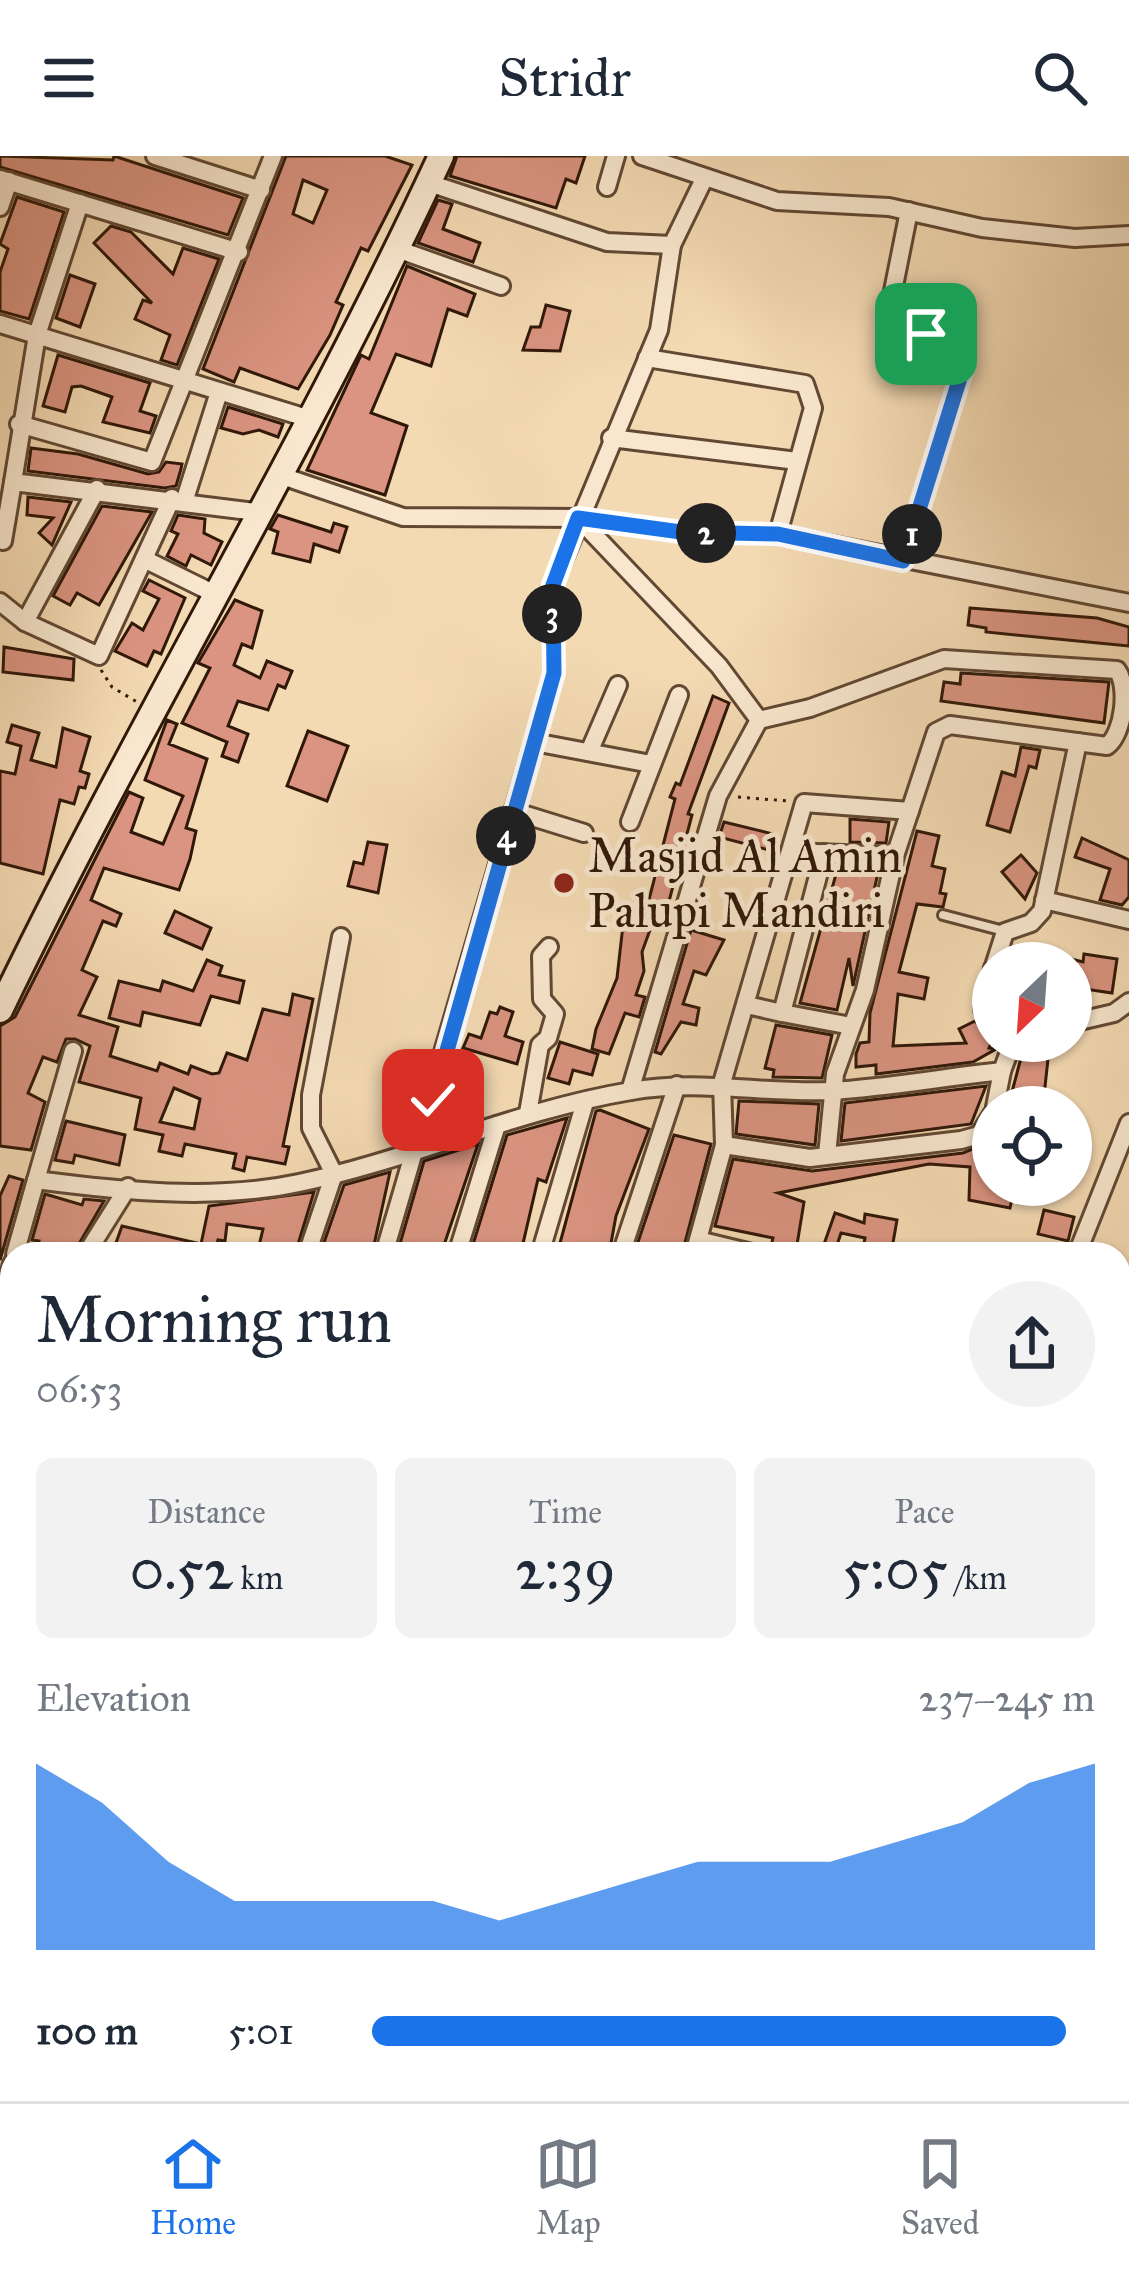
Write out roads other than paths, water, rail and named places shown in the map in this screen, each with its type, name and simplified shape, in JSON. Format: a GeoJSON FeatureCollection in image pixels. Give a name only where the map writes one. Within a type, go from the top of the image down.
{"type":"FeatureCollection","features":[{"type":"Feature","properties":{"kind":"main road"},"geometry":{"type":"LineString","coordinates":[[0,1010],[152,710],[264,513],[441,156]]}},
{"type":"Feature","properties":{"kind":"street"},"geometry":{"type":"LineString","coordinates":[[154,156],[261,190]]}},
{"type":"Feature","properties":{"kind":"street"},"geometry":{"type":"LineString","coordinates":[[20,424],[148,463],[239,252],[273,156]]}},
{"type":"Feature","properties":{"kind":"street"},"geometry":{"type":"LineString","coordinates":[[608,187],[616,156]]}},
{"type":"Feature","properties":{"kind":"street"},"geometry":{"type":"LineString","coordinates":[[642,156],[777,200],[909,212],[982,228],[1075,238],[1129,236]]}},
{"type":"Feature","properties":{"kind":"street"},"geometry":{"type":"LineString","coordinates":[[388,1242],[556,657],[553,585],[659,330],[672,245],[704,179]]}},
{"type":"Feature","properties":{"kind":"street"},"geometry":{"type":"LineString","coordinates":[[0,207],[4,180],[239,252]]}},
{"type":"Feature","properties":{"kind":"street"},"geometry":{"type":"LineString","coordinates":[[429,183],[607,242],[672,245]]}},
{"type":"Feature","properties":{"kind":"street"},"geometry":{"type":"LineString","coordinates":[[3,541],[37,335],[80,203]]}},
{"type":"Feature","properties":{"kind":"street"},"geometry":{"type":"LineString","coordinates":[[903,561],[964,365],[956,346],[900,323],[890,311],[909,212]]}},
{"type":"Feature","properties":{"kind":"street"},"geometry":{"type":"LineString","coordinates":[[397,249],[501,286]]}},
{"type":"Feature","properties":{"kind":"street"},"geometry":{"type":"LineString","coordinates":[[0,324],[310,419]]}},
{"type":"Feature","properties":{"kind":"street"},"geometry":{"type":"LineString","coordinates":[[647,358],[805,384],[813,408],[778,534]]}},
{"type":"Feature","properties":{"kind":"street"},"geometry":{"type":"LineString","coordinates":[[0,602],[25,622],[99,656],[144,559],[179,498],[219,392]]}},
{"type":"Feature","properties":{"kind":"street"},"geometry":{"type":"LineString","coordinates":[[611,438],[797,461]]}},
{"type":"Feature","properties":{"kind":"street"},"geometry":{"type":"LineString","coordinates":[[282,476],[342,501],[403,517],[578,518],[681,532],[778,534],[1129,603]]}},
{"type":"Feature","properties":{"kind":"street"},"geometry":{"type":"LineString","coordinates":[[13,482],[179,498],[264,513]]}},
{"type":"Feature","properties":{"kind":"street"},"geometry":{"type":"LineString","coordinates":[[25,622],[97,489]]}},
{"type":"Feature","properties":{"kind":"street"},"geometry":{"type":"LineString","coordinates":[[578,518],[719,666],[759,720]]}},
{"type":"Feature","properties":{"kind":"street"},"geometry":{"type":"LineString","coordinates":[[144,559],[217,595]]}},
{"type":"Feature","properties":{"kind":"street"},"geometry":{"type":"LineString","coordinates":[[630,1091],[718,796],[759,720],[810,708],[944,659],[1101,667],[1122,674],[1127,688],[1114,742],[941,727],[932,739],[896,856],[866,990],[831,1091],[827,1154]]}},
{"type":"Feature","properties":{"kind":"street"},"geometry":{"type":"LineString","coordinates":[[589,752],[618,685]]}},
{"type":"Feature","properties":{"kind":"street"},"geometry":{"type":"LineString","coordinates":[[630,822],[679,695]]}},
{"type":"Feature","properties":{"kind":"street"},"geometry":{"type":"LineString","coordinates":[[534,742],[652,764]]}},
{"type":"Feature","properties":{"kind":"street"},"geometry":{"type":"LineString","coordinates":[[1002,942],[1005,932],[1035,920],[1044,900],[1078,742]]}},
{"type":"Feature","properties":{"kind":"street"},"geometry":{"type":"LineString","coordinates":[[697,1242],[724,1145],[722,1083],[804,803],[910,812]]}},
{"type":"Feature","properties":{"kind":"street"},"geometry":{"type":"LineString","coordinates":[[513,811],[584,833]]}},
{"type":"Feature","properties":{"kind":"street"},"geometry":{"type":"LineString","coordinates":[[791,852],[896,856]]}},
{"type":"Feature","properties":{"kind":"street"},"geometry":{"type":"LineString","coordinates":[[782,1013],[824,853]]}},
{"type":"Feature","properties":{"kind":"street"},"geometry":{"type":"LineString","coordinates":[[1044,900],[1129,920]]}},
{"type":"Feature","properties":{"kind":"street"},"geometry":{"type":"LineString","coordinates":[[311,1242],[334,1174],[314,1139],[311,1095],[341,938]]}},
{"type":"Feature","properties":{"kind":"street"},"geometry":{"type":"LineString","coordinates":[[528,1113],[540,1045],[548,1038],[555,1014],[541,996],[541,956],[549,947]]}},
{"type":"Feature","properties":{"kind":"street"},"geometry":{"type":"LineString","coordinates":[[1092,1018],[1114,1013],[1129,1002]]}},
{"type":"Feature","properties":{"kind":"street"},"geometry":{"type":"LineString","coordinates":[[747,1005],[851,1026]]}},
{"type":"Feature","properties":{"kind":"street"},"geometry":{"type":"LineString","coordinates":[[18,1242],[73,1052]]}},
{"type":"Feature","properties":{"kind":"street"},"geometry":{"type":"LineString","coordinates":[[999,1086],[1005,1062]]}},
{"type":"Feature","properties":{"kind":"street"},"geometry":{"type":"LineString","coordinates":[[36,1180],[252,1190],[334,1174],[417,1152],[528,1113],[630,1091],[722,1083],[831,1091],[1002,1071]]}},
{"type":"Feature","properties":{"kind":"street"},"geometry":{"type":"LineString","coordinates":[[625,1242],[677,1085]]}},
{"type":"Feature","properties":{"kind":"street"},"geometry":{"type":"LineString","coordinates":[[544,1242],[585,1102]]}},
{"type":"Feature","properties":{"kind":"street"},"geometry":{"type":"LineString","coordinates":[[1082,1242],[1129,1123]]}},
{"type":"Feature","properties":{"kind":"street"},"geometry":{"type":"LineString","coordinates":[[461,1242],[496,1125]]}},
{"type":"Feature","properties":{"kind":"street"},"geometry":{"type":"LineString","coordinates":[[724,1145],[798,1158],[972,1138]]}},
{"type":"Feature","properties":{"kind":"street"},"geometry":{"type":"LineString","coordinates":[[94,1242],[128,1187]]}},
{"type":"Feature","properties":{"kind":"lane"},"geometry":{"type":"LineString","coordinates":[[943,915],[1005,932]]}},
{"type":"Feature","properties":{"kind":"place","name":"Masjid Al Amin Palupi Mandiri"},"geometry":{"type":"Point","coordinates":[564,883]}}]}
